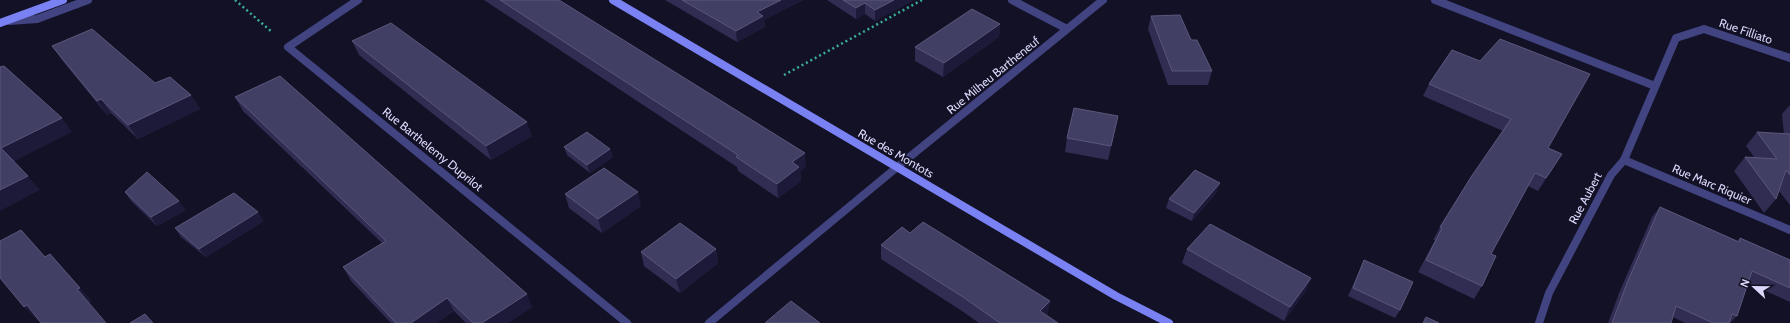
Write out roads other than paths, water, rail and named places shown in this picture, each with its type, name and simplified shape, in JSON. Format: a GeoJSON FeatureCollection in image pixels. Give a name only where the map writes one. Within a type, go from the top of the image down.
{"type":"FeatureCollection","features":[{"type":"Feature","properties":{"kind":"street"},"geometry":{"type":"LineString","coordinates":[[3,22],[63,0]]}},
{"type":"Feature","properties":{"kind":"street"},"geometry":{"type":"LineString","coordinates":[[3,22],[37,19],[88,0]]}},
{"type":"Feature","properties":{"kind":"street","name":"Rue Barthelemy Duprilot"},"geometry":{"type":"LineString","coordinates":[[358,0],[288,47],[627,323]]}},
{"type":"Feature","properties":{"kind":"street","name":"Rue des Montots"},"geometry":{"type":"LineString","coordinates":[[613,0],[896,168],[1116,296],[1169,323]]}},
{"type":"Feature","properties":{"kind":"street"},"geometry":{"type":"LineString","coordinates":[[1012,0],[1067,29]]}},
{"type":"Feature","properties":{"kind":"street","name":"Rue Milheu Bartheneuf"},"geometry":{"type":"LineString","coordinates":[[709,323],[896,168],[1103,0]]}},
{"type":"Feature","properties":{"kind":"street"},"geometry":{"type":"LineString","coordinates":[[1435,0],[1655,86]]}},
{"type":"Feature","properties":{"kind":"street","name":"Rue Filliato"},"geometry":{"type":"LineString","coordinates":[[1655,86],[1676,38],[1704,29],[1790,58]]}},
{"type":"Feature","properties":{"kind":"street","name":"Rue Aubert"},"geometry":{"type":"LineString","coordinates":[[1539,323],[1549,293],[1611,175],[1624,160],[1655,86]]}},
{"type":"Feature","properties":{"kind":"street","name":"Rue Marc Riquier"},"geometry":{"type":"LineString","coordinates":[[1624,160],[1790,230]]}}]}
